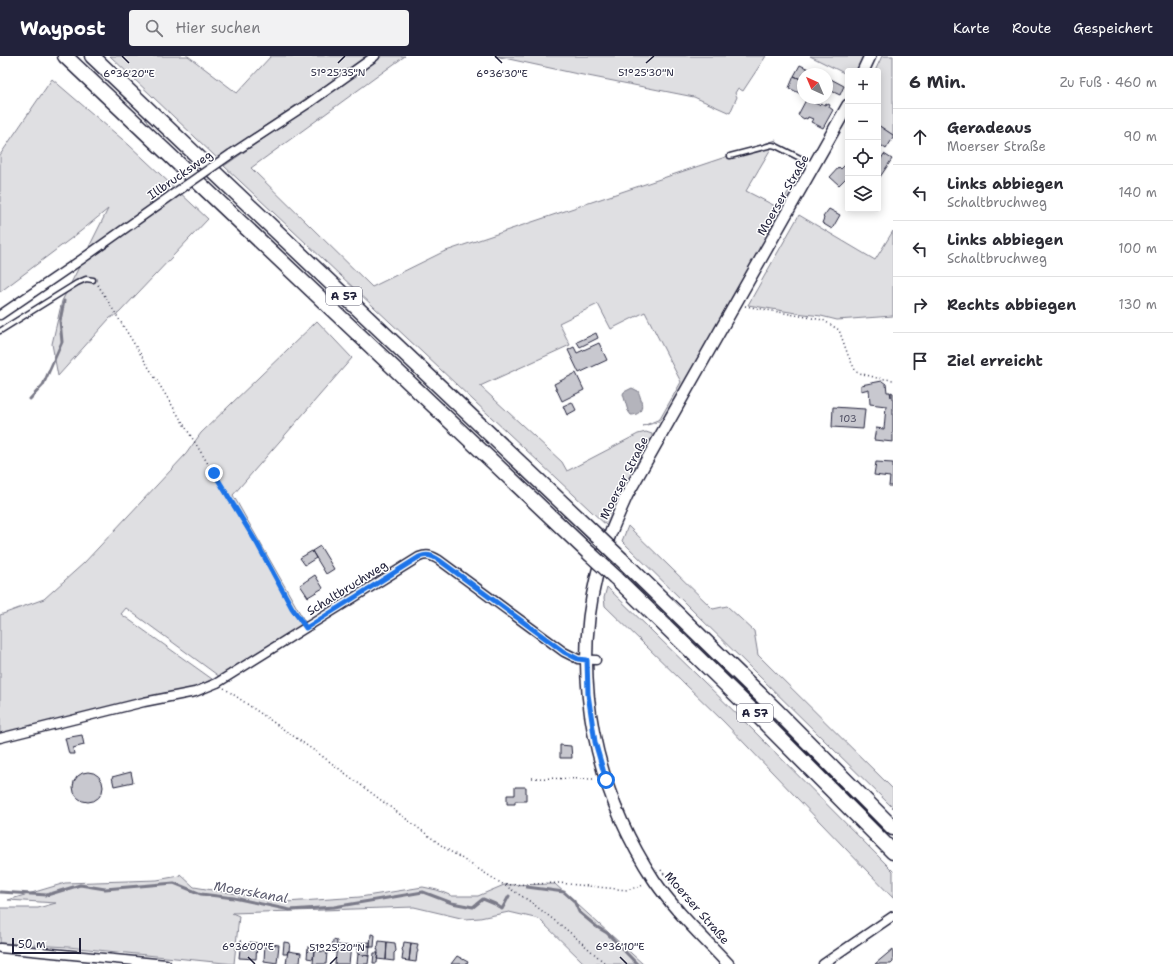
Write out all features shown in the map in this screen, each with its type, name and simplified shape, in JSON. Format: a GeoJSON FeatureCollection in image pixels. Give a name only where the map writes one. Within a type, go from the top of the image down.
{"type":"FeatureCollection","features":[{"type":"Feature","properties":{"kind":"highway","name":"A 57"},"geometry":{"type":"LineString","coordinates":[[65,56],[615,577],[762,719],[893,852]]}},
{"type":"Feature","properties":{"kind":"highway","name":"A 57"},"geometry":{"type":"LineString","coordinates":[[92,56],[622,560],[775,708],[893,828]]}},
{"type":"Feature","properties":{"kind":"street","name":"Illbrucksweg"},"geometry":{"type":"LineString","coordinates":[[0,315],[375,56]]}},
{"type":"Feature","properties":{"kind":"street"},"geometry":{"type":"LineString","coordinates":[[864,68],[870,56]]}},
{"type":"Feature","properties":{"kind":"street","name":"Moerser Straße"},"geometry":{"type":"LineString","coordinates":[[728,964],[673,904],[655,881],[625,828],[606,780],[595,742],[588,694],[592,660],[592,601],[598,573],[612,529],[631,488],[845,110]]}},
{"type":"Feature","properties":{"kind":"street","name":"Schaltbruchweg"},"geometry":{"type":"LineString","coordinates":[[0,738],[144,702],[195,692],[217,683],[425,554],[431,555],[439,560],[564,652],[578,659],[592,660]]}},
{"type":"Feature","properties":{"kind":"street"},"geometry":{"type":"LineString","coordinates":[[823,964],[893,916]]}},
{"type":"Feature","properties":{"kind":"street"},"geometry":{"type":"LineString","coordinates":[[0,948],[166,964]]}},
{"type":"Feature","properties":{"kind":"lane"},"geometry":{"type":"LineString","coordinates":[[730,156],[772,145],[814,165]]}},
{"type":"Feature","properties":{"kind":"lane"},"geometry":{"type":"LineString","coordinates":[[0,331],[77,283],[86,279],[93,280]]}},
{"type":"Feature","properties":{"kind":"path"},"geometry":{"type":"LineString","coordinates":[[93,280],[97,283],[258,545],[292,608],[306,628]]}},
{"type":"Feature","properties":{"kind":"path"},"geometry":{"type":"LineString","coordinates":[[735,304],[823,320],[839,330],[856,372],[877,378],[893,380]]}},
{"type":"Feature","properties":{"kind":"path"},"geometry":{"type":"LineString","coordinates":[[217,683],[322,756],[445,848],[528,900],[567,930],[606,964]]}},
{"type":"Feature","properties":{"kind":"path"},"geometry":{"type":"LineString","coordinates":[[532,778],[606,780]]}},
{"type":"Feature","properties":{"kind":"path"},"geometry":{"type":"LineString","coordinates":[[658,866],[676,892]]}},
{"type":"Feature","properties":{"kind":"path"},"geometry":{"type":"LineString","coordinates":[[504,885],[559,882],[599,888],[627,890],[655,881]]}},
{"type":"Feature","properties":{"kind":"shaded area"},"geometry":{"type":"Polygon","coordinates":[[[110,56],[188,56],[237,93],[271,56],[366,56],[326,85],[217,158],[110,56]]]}},
{"type":"Feature","properties":{"kind":"shaded area"},"geometry":{"type":"Polygon","coordinates":[[[382,56],[405,56],[251,168],[372,287],[443,252],[776,140],[746,191],[779,208],[804,164],[808,166],[662,421],[643,426],[660,419],[681,382],[645,312],[611,329],[598,304],[559,323],[570,345],[480,386],[562,462],[567,471],[638,434],[646,432],[652,434],[652,437],[625,485],[607,526],[224,166],[382,56]]]}},
{"type":"Feature","properties":{"kind":"shaded area"},"geometry":{"type":"Polygon","coordinates":[[[495,56],[766,56],[743,91],[738,88],[735,93],[737,97],[730,113],[694,97],[495,56]]]}},
{"type":"Feature","properties":{"kind":"shaded area"},"geometry":{"type":"Polygon","coordinates":[[[810,56],[864,56],[858,68],[845,68],[845,74],[810,56]]]}},
{"type":"Feature","properties":{"kind":"shaded area"},"geometry":{"type":"Polygon","coordinates":[[[882,56],[893,56],[893,135],[881,127],[881,68],[876,68],[882,56]]]}},
{"type":"Feature","properties":{"kind":"shaded area"},"geometry":{"type":"Polygon","coordinates":[[[52,79],[129,145],[208,219],[119,313],[110,318],[58,376],[52,344],[62,301],[108,209],[0,292],[0,155],[52,79]]]}},
{"type":"Feature","properties":{"kind":"shaded area"},"geometry":{"type":"Polygon","coordinates":[[[799,215],[875,260],[893,231],[893,316],[837,320],[821,316],[748,305],[799,215]]]}},
{"type":"Feature","properties":{"kind":"shaded area"},"geometry":{"type":"Polygon","coordinates":[[[317,321],[352,358],[233,495],[305,622],[291,633],[220,677],[126,608],[121,614],[212,679],[197,687],[0,734],[0,615],[44,599],[84,563],[186,454],[201,433],[317,321]]]}},
{"type":"Feature","properties":{"kind":"shaded area"},"geometry":{"type":"Polygon","coordinates":[[[632,388],[638,391],[642,406],[639,413],[631,415],[628,411],[623,394],[632,388]]]}},
{"type":"Feature","properties":{"kind":"shaded area"},"geometry":{"type":"Polygon","coordinates":[[[628,526],[713,609],[727,606],[754,631],[758,655],[893,789],[893,808],[622,541],[628,526]]]}},
{"type":"Feature","properties":{"kind":"shaded area"},"geometry":{"type":"Polygon","coordinates":[[[607,587],[747,724],[893,871],[893,898],[724,722],[605,606],[604,598],[607,587]]]}},
{"type":"Feature","properties":{"kind":"shaded area"},"geometry":{"type":"Polygon","coordinates":[[[180,874],[194,887],[286,902],[360,897],[423,887],[437,890],[452,896],[478,896],[504,885],[555,884],[643,964],[585,964],[539,919],[509,912],[480,918],[465,919],[414,907],[232,913],[239,916],[234,964],[68,947],[0,943],[0,908],[38,908],[56,903],[8,900],[65,883],[157,880],[179,876],[180,874]]]}},
{"type":"Feature","properties":{"kind":"building"},"geometry":{"type":"Polygon","coordinates":[[[800,65],[806,68],[798,68],[800,65]]]}},
{"type":"Feature","properties":{"kind":"building"},"geometry":{"type":"Polygon","coordinates":[[[797,70],[797,77],[794,76],[797,70]]]}},
{"type":"Feature","properties":{"kind":"building"},"geometry":{"type":"Polygon","coordinates":[[[794,76],[797,77],[797,92],[789,88],[794,76]]]}},
{"type":"Feature","properties":{"kind":"building"},"geometry":{"type":"Polygon","coordinates":[[[833,80],[844,86],[840,95],[833,92],[833,80]]]}},
{"type":"Feature","properties":{"kind":"building"},"geometry":{"type":"Polygon","coordinates":[[[804,104],[828,104],[833,110],[823,128],[811,122],[813,119],[808,117],[807,119],[804,119],[798,115],[804,104]]]}},
{"type":"Feature","properties":{"kind":"building"},"geometry":{"type":"Polygon","coordinates":[[[881,127],[893,135],[893,138],[886,149],[881,145],[881,127]]]}},
{"type":"Feature","properties":{"kind":"building"},"geometry":{"type":"Polygon","coordinates":[[[884,154],[892,159],[881,176],[881,159],[884,154]]]}},
{"type":"Feature","properties":{"kind":"building"},"geometry":{"type":"Polygon","coordinates":[[[845,165],[845,179],[839,185],[830,177],[839,167],[841,169],[845,165]]]}},
{"type":"Feature","properties":{"kind":"building"},"geometry":{"type":"Polygon","coordinates":[[[829,209],[840,215],[832,229],[822,223],[823,217],[829,209]]]}},
{"type":"Feature","properties":{"kind":"building"},"geometry":{"type":"Polygon","coordinates":[[[596,333],[598,338],[580,347],[577,342],[596,333]]]}},
{"type":"Feature","properties":{"kind":"building"},"geometry":{"type":"Polygon","coordinates":[[[599,343],[607,360],[579,373],[568,350],[574,347],[577,353],[599,343]]]}},
{"type":"Feature","properties":{"kind":"building"},"geometry":{"type":"Polygon","coordinates":[[[576,373],[584,390],[562,401],[554,384],[576,373]]]}},
{"type":"Feature","properties":{"kind":"building"},"geometry":{"type":"Polygon","coordinates":[[[882,381],[886,384],[887,392],[890,392],[891,397],[891,392],[893,393],[893,442],[874,440],[876,428],[884,429],[886,406],[870,404],[869,389],[861,391],[861,385],[882,381]]]}},
{"type":"Feature","properties":{"kind":"building"},"geometry":{"type":"Polygon","coordinates":[[[572,402],[576,410],[567,415],[563,406],[572,402]]]}},
{"type":"Feature","properties":{"kind":"building"},"geometry":{"type":"Polygon","coordinates":[[[833,407],[865,409],[863,429],[832,427],[833,407]]]}},
{"type":"Feature","properties":{"kind":"building"},"geometry":{"type":"Polygon","coordinates":[[[876,462],[893,463],[893,486],[889,486],[890,477],[874,475],[876,462]]]}},
{"type":"Feature","properties":{"kind":"building"},"geometry":{"type":"Polygon","coordinates":[[[320,546],[334,569],[326,574],[312,551],[320,546]]]}},
{"type":"Feature","properties":{"kind":"building"},"geometry":{"type":"Polygon","coordinates":[[[312,551],[316,558],[305,565],[300,558],[312,551]]]}},
{"type":"Feature","properties":{"kind":"building"},"geometry":{"type":"Polygon","coordinates":[[[315,575],[323,588],[308,597],[300,585],[315,575]]]}},
{"type":"Feature","properties":{"kind":"building"},"geometry":{"type":"Polygon","coordinates":[[[82,735],[84,745],[73,748],[74,754],[69,754],[65,738],[82,735]]]}},
{"type":"Feature","properties":{"kind":"building"},"geometry":{"type":"Polygon","coordinates":[[[560,745],[571,746],[572,758],[560,758],[560,745]]]}},
{"type":"Feature","properties":{"kind":"building"},"geometry":{"type":"Polygon","coordinates":[[[88,772],[99,776],[103,787],[99,798],[88,802],[77,798],[73,787],[77,776],[88,772]]]}},
{"type":"Feature","properties":{"kind":"building"},"geometry":{"type":"Polygon","coordinates":[[[131,772],[133,782],[114,786],[112,777],[131,772]]]}},
{"type":"Feature","properties":{"kind":"building"},"geometry":{"type":"Polygon","coordinates":[[[515,787],[526,787],[526,801],[515,801],[515,804],[507,804],[507,795],[515,795],[515,787]]]}},
{"type":"Feature","properties":{"kind":"building"},"geometry":{"type":"Polygon","coordinates":[[[371,934],[375,935],[374,947],[370,947],[371,934]]]}},
{"type":"Feature","properties":{"kind":"building"},"geometry":{"type":"Polygon","coordinates":[[[241,940],[241,944],[247,945],[250,942],[257,943],[256,959],[239,958],[241,940]]]}},
{"type":"Feature","properties":{"kind":"building"},"geometry":{"type":"Polygon","coordinates":[[[333,940],[337,941],[336,952],[332,952],[333,940]]]}},
{"type":"Feature","properties":{"kind":"building"},"geometry":{"type":"Polygon","coordinates":[[[379,941],[387,942],[386,960],[377,959],[377,948],[379,941]]]}},
{"type":"Feature","properties":{"kind":"building"},"geometry":{"type":"Polygon","coordinates":[[[284,942],[290,943],[287,954],[283,954],[284,942]]]}},
{"type":"Feature","properties":{"kind":"building"},"geometry":{"type":"Polygon","coordinates":[[[370,942],[370,946],[359,946],[359,943],[370,942]]]}},
{"type":"Feature","properties":{"kind":"building"},"geometry":{"type":"Polygon","coordinates":[[[387,942],[395,943],[396,951],[394,953],[394,961],[386,960],[387,942]]]}},
{"type":"Feature","properties":{"kind":"building"},"geometry":{"type":"Polygon","coordinates":[[[404,942],[411,943],[409,961],[402,960],[402,949],[404,942]]]}},
{"type":"Feature","properties":{"kind":"building"},"geometry":{"type":"Polygon","coordinates":[[[265,943],[279,945],[277,963],[264,961],[265,943]]]}},
{"type":"Feature","properties":{"kind":"building"},"geometry":{"type":"Polygon","coordinates":[[[411,943],[418,944],[416,962],[409,961],[411,943]]]}},
{"type":"Feature","properties":{"kind":"building"},"geometry":{"type":"Polygon","coordinates":[[[337,945],[351,946],[349,964],[335,964],[337,945]]]}},
{"type":"Feature","properties":{"kind":"building"},"geometry":{"type":"Polygon","coordinates":[[[364,945],[370,946],[369,956],[358,954],[357,952],[359,946],[364,947],[364,945]]]}},
{"type":"Feature","properties":{"kind":"building"},"geometry":{"type":"Polygon","coordinates":[[[308,947],[314,948],[313,959],[307,958],[308,947]]]}},
{"type":"Feature","properties":{"kind":"building"},"geometry":{"type":"Polygon","coordinates":[[[893,949],[893,962],[891,964],[875,964],[893,949]]]}},
{"type":"Feature","properties":{"kind":"building"},"geometry":{"type":"Polygon","coordinates":[[[288,951],[301,953],[300,963],[286,964],[288,951]]]}},
{"type":"Feature","properties":{"kind":"building"},"geometry":{"type":"Polygon","coordinates":[[[314,951],[327,952],[326,964],[313,964],[314,951]]]}},
{"type":"Feature","properties":{"kind":"building"},"geometry":{"type":"Polygon","coordinates":[[[374,953],[378,953],[377,963],[373,963],[374,953]]]}},
{"type":"Feature","properties":{"kind":"building"},"geometry":{"type":"Polygon","coordinates":[[[358,954],[369,956],[368,964],[357,964],[358,954]]]}},
{"type":"Feature","properties":{"kind":"building"},"geometry":{"type":"Polygon","coordinates":[[[457,956],[468,962],[467,964],[451,964],[457,956]]]}},
{"type":"Feature","properties":{"kind":"waterway"},"geometry":{"type":"LineString","coordinates":[[30,399],[43,385],[62,342],[60,321],[64,301]]}},
{"type":"Feature","properties":{"kind":"waterway","name":"Moerskanal"},"geometry":{"type":"LineString","coordinates":[[0,892],[47,895],[80,885],[105,889],[174,883],[201,894],[234,898],[290,910],[334,907],[423,892],[452,903],[473,907],[483,899],[502,909],[509,896]]}},
{"type":"Feature","properties":{"kind":"waterway","name":"Moerskanal"},"geometry":{"type":"LineString","coordinates":[[527,887],[564,892],[574,901],[579,912],[607,933],[637,964]]}},
{"type":"Feature","properties":{"kind":"route"},"geometry":{"type":"LineString","coordinates":[[214,473],[258,545],[292,608],[306,628],[425,554],[431,555],[439,560],[564,652],[578,659],[587,660],[588,694],[595,742],[606,780]]}}]}
